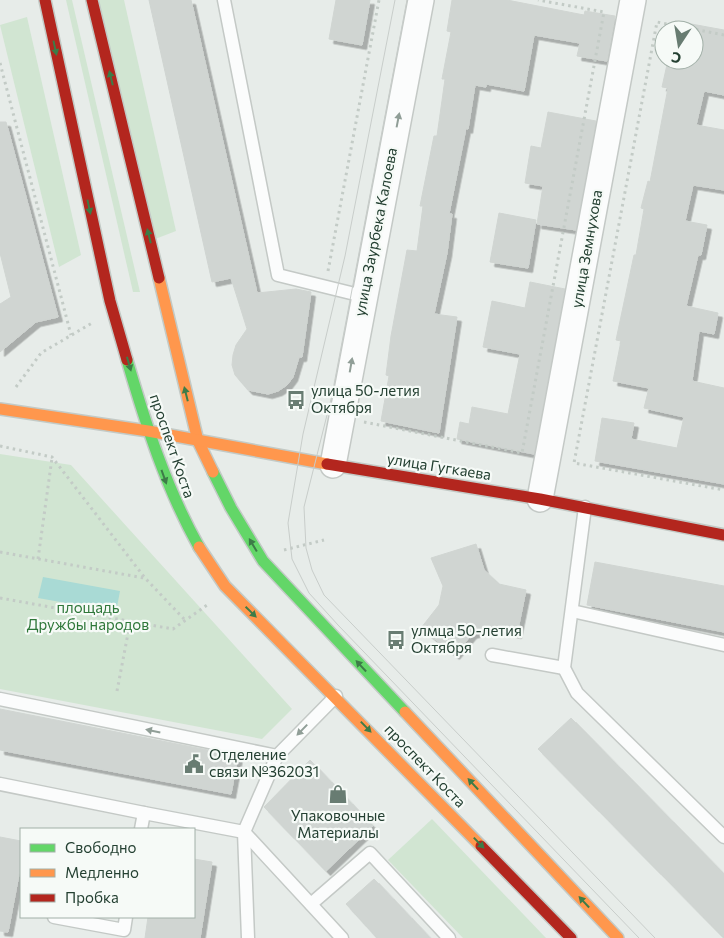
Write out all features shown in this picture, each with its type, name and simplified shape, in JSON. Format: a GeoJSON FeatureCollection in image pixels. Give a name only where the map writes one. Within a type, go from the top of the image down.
{"type":"FeatureCollection","features":[{"type":"Feature","properties":{"kind":"main road","name":"проспект Коста"},"geometry":{"type":"LineString","coordinates":[[45,0],[110,301],[148,431],[178,510],[203,555],[224,586],[336,696],[571,938]]}},
{"type":"Feature","properties":{"kind":"main road","name":"проспект Коста"},"geometry":{"type":"LineString","coordinates":[[92,0],[198,441],[231,508],[263,561],[618,938]]}},
{"type":"Feature","properties":{"kind":"main road"},"geometry":{"type":"LineString","coordinates":[[0,409],[148,431]]}},
{"type":"Feature","properties":{"kind":"main road","name":"улица Гугкаева"},"geometry":{"type":"LineString","coordinates":[[148,431],[333,465],[540,498],[724,535]]}},
{"type":"Feature","properties":{"kind":"street","name":"улица Заурбека Калоева"},"geometry":{"type":"LineString","coordinates":[[333,465],[363,296],[421,0]]}},
{"type":"Feature","properties":{"kind":"street","name":"улица Земнухова"},"geometry":{"type":"LineString","coordinates":[[540,498],[633,0]]}},
{"type":"Feature","properties":{"kind":"lane"},"geometry":{"type":"LineString","coordinates":[[224,0],[278,275],[363,296]]}},
{"type":"Feature","properties":{"kind":"lane"},"geometry":{"type":"LineString","coordinates":[[585,507],[564,668],[577,693],[724,837]]}},
{"type":"Feature","properties":{"kind":"lane"},"geometry":{"type":"LineString","coordinates":[[572,611],[724,645]]}},
{"type":"Feature","properties":{"kind":"lane"},"geometry":{"type":"LineString","coordinates":[[492,655],[564,668]]}},
{"type":"Feature","properties":{"kind":"lane"},"geometry":{"type":"LineString","coordinates":[[248,938],[244,832],[277,756],[336,696]]}},
{"type":"Feature","properties":{"kind":"lane"},"geometry":{"type":"LineString","coordinates":[[0,699],[277,756]]}},
{"type":"Feature","properties":{"kind":"lane"},"geometry":{"type":"LineString","coordinates":[[0,784],[244,832],[342,938]]}},
{"type":"Feature","properties":{"kind":"lane"},"geometry":{"type":"LineString","coordinates":[[142,828],[144,813]]}},
{"type":"Feature","properties":{"kind":"lane"},"geometry":{"type":"LineString","coordinates":[[311,904],[370,854],[449,938]]}},
{"type":"Feature","properties":{"kind":"lane"},"geometry":{"type":"LineString","coordinates":[[58,918],[123,934],[126,918]]}},
{"type":"Feature","properties":{"kind":"path"},"geometry":{"type":"LineString","coordinates":[[328,271],[380,0]]}},
{"type":"Feature","properties":{"kind":"path"},"geometry":{"type":"LineString","coordinates":[[357,421],[522,453],[604,12],[538,0]]}},
{"type":"Feature","properties":{"kind":"path"},"geometry":{"type":"LineString","coordinates":[[724,35],[657,22],[574,463],[724,490]]}},
{"type":"Feature","properties":{"kind":"path"},"geometry":{"type":"LineString","coordinates":[[0,63],[71,335]]}},
{"type":"Feature","properties":{"kind":"path"},"geometry":{"type":"LineString","coordinates":[[12,393],[41,353],[94,321]]}},
{"type":"Feature","properties":{"kind":"path"},"geometry":{"type":"LineString","coordinates":[[0,446],[52,457],[144,578],[184,619]]}},
{"type":"Feature","properties":{"kind":"path"},"geometry":{"type":"LineString","coordinates":[[38,559],[52,457]]}},
{"type":"Feature","properties":{"kind":"path"},"geometry":{"type":"LineString","coordinates":[[281,550],[324,540]]}},
{"type":"Feature","properties":{"kind":"path"},"geometry":{"type":"LineString","coordinates":[[0,552],[144,578]]}},
{"type":"Feature","properties":{"kind":"path"},"geometry":{"type":"LineString","coordinates":[[0,598],[130,623],[173,629],[184,619],[207,605]]}},
{"type":"Feature","properties":{"kind":"path"},"geometry":{"type":"LineString","coordinates":[[118,691],[130,623]]}},
{"type":"Feature","properties":{"kind":"green space"},"geometry":{"type":"Polygon","coordinates":[[[66,0],[72,0],[140,292],[133,292],[66,0]]]}},
{"type":"Feature","properties":{"kind":"green space"},"geometry":{"type":"Polygon","coordinates":[[[95,0],[124,0],[176,231],[150,241],[95,0]]]}},
{"type":"Feature","properties":{"kind":"green space"},"geometry":{"type":"Polygon","coordinates":[[[27,17],[81,255],[59,267],[0,25],[27,17]]]}},
{"type":"Feature","properties":{"kind":"green space","name":"площадь Дружбы народов"},"geometry":{"type":"Polygon","coordinates":[[[0,454],[71,465],[292,709],[262,739],[0,689],[0,454]]]}},
{"type":"Feature","properties":{"kind":"green space"},"geometry":{"type":"Polygon","coordinates":[[[432,819],[546,938],[463,938],[388,860],[432,819]]]}},
{"type":"Feature","properties":{"kind":"water"},"geometry":{"type":"Polygon","coordinates":[[[43,577],[120,591],[116,612],[38,598],[43,577]]]}},
{"type":"Feature","properties":{"kind":"building"},"geometry":{"type":"Polygon","coordinates":[[[149,0],[191,0],[257,293],[296,289],[311,292],[302,357],[299,357],[293,377],[287,385],[278,391],[268,394],[248,390],[235,375],[232,365],[233,355],[236,345],[247,329],[231,278],[212,282],[149,0]]]}},
{"type":"Feature","properties":{"kind":"building"},"geometry":{"type":"Polygon","coordinates":[[[336,0],[370,0],[362,45],[329,39],[336,0]]]}},
{"type":"Feature","properties":{"kind":"building"},"geometry":{"type":"Polygon","coordinates":[[[452,0],[507,0],[584,15],[585,11],[615,16],[607,61],[577,56],[580,43],[534,35],[524,91],[486,84],[486,87],[475,85],[468,129],[466,128],[449,214],[452,214],[447,253],[434,314],[457,317],[439,433],[381,421],[389,376],[386,375],[391,336],[407,250],[417,251],[423,206],[420,206],[434,136],[437,136],[445,79],[442,79],[451,32],[447,31],[452,0]]]}},
{"type":"Feature","properties":{"kind":"building"},"geometry":{"type":"Polygon","coordinates":[[[704,26],[724,30],[724,95],[704,91],[696,125],[724,130],[724,190],[693,185],[685,221],[707,225],[701,255],[698,255],[686,306],[718,313],[714,334],[699,331],[692,381],[724,388],[724,484],[595,461],[602,418],[634,423],[631,439],[677,448],[684,417],[644,408],[649,388],[613,381],[621,341],[616,340],[634,255],[636,255],[644,209],[641,208],[648,181],[650,182],[668,88],[662,87],[666,70],[704,70],[704,26]]]}},
{"type":"Feature","properties":{"kind":"building"},"geometry":{"type":"Polygon","coordinates":[[[548,112],[596,121],[576,230],[537,224],[543,186],[525,183],[531,146],[541,148],[548,112]]]}},
{"type":"Feature","properties":{"kind":"building"},"geometry":{"type":"Polygon","coordinates":[[[0,122],[6,122],[58,317],[36,322],[0,352],[0,304],[11,297],[0,253],[0,122]]]}},
{"type":"Feature","properties":{"kind":"building"},"geometry":{"type":"Polygon","coordinates":[[[499,213],[536,220],[528,268],[490,262],[499,213]]]}},
{"type":"Feature","properties":{"kind":"building"},"geometry":{"type":"Polygon","coordinates":[[[530,282],[565,289],[534,454],[457,439],[460,422],[469,424],[472,407],[508,414],[520,354],[483,347],[492,301],[525,308],[530,282]]]}},
{"type":"Feature","properties":{"kind":"building"},"geometry":{"type":"Polygon","coordinates":[[[476,544],[484,570],[499,584],[526,590],[517,634],[490,628],[472,634],[455,655],[421,628],[439,605],[443,586],[431,558],[476,544]]]}},
{"type":"Feature","properties":{"kind":"building"},"geometry":{"type":"Polygon","coordinates":[[[595,562],[724,586],[724,632],[587,605],[595,562]]]}},
{"type":"Feature","properties":{"kind":"building"},"geometry":{"type":"Polygon","coordinates":[[[0,709],[238,756],[231,794],[0,750],[0,709]]]}},
{"type":"Feature","properties":{"kind":"building"},"geometry":{"type":"Polygon","coordinates":[[[571,718],[724,874],[724,938],[538,749],[571,718]]]}},
{"type":"Feature","properties":{"kind":"building"},"geometry":{"type":"Polygon","coordinates":[[[310,760],[373,826],[326,871],[264,807],[310,760]]]}},
{"type":"Feature","properties":{"kind":"building"},"geometry":{"type":"Polygon","coordinates":[[[0,837],[20,841],[20,869],[8,932],[0,931],[0,837]]]}},
{"type":"Feature","properties":{"kind":"building"},"geometry":{"type":"Polygon","coordinates":[[[195,859],[212,862],[200,938],[145,938],[148,918],[195,918],[195,859]]]}},
{"type":"Feature","properties":{"kind":"building"},"geometry":{"type":"Polygon","coordinates":[[[374,879],[430,938],[377,938],[346,904],[374,879]]]}},
{"type":"Feature","properties":{"kind":"tram line"},"geometry":{"type":"LineString","coordinates":[[395,0],[345,256],[303,434],[288,523],[292,559],[309,593],[338,625],[639,938]]}},
{"type":"Feature","properties":{"kind":"tram line"},"geometry":{"type":"LineString","coordinates":[[407,0],[332,395],[304,507],[306,548],[312,570],[324,595],[655,938]]}},
{"type":"Feature","properties":{"kind":"traffic: fast"},"geometry":{"type":"LineString","coordinates":[[127,360],[158,456],[176,502],[199,547]]}},
{"type":"Feature","properties":{"kind":"traffic: fast"},"geometry":{"type":"LineString","coordinates":[[213,472],[231,508],[263,561],[405,712]]}},
{"type":"Feature","properties":{"kind":"traffic: slow"},"geometry":{"type":"LineString","coordinates":[[159,278],[198,441],[213,472]]}},
{"type":"Feature","properties":{"kind":"traffic: slow"},"geometry":{"type":"LineString","coordinates":[[0,409],[148,431],[327,464]]}},
{"type":"Feature","properties":{"kind":"traffic: slow"},"geometry":{"type":"LineString","coordinates":[[199,547],[225,586],[481,846]]}},
{"type":"Feature","properties":{"kind":"traffic: slow"},"geometry":{"type":"LineString","coordinates":[[405,712],[618,938]]}},
{"type":"Feature","properties":{"kind":"traffic: jam"},"geometry":{"type":"LineString","coordinates":[[45,0],[110,301],[127,360]]}},
{"type":"Feature","properties":{"kind":"traffic: jam"},"geometry":{"type":"LineString","coordinates":[[92,0],[159,278]]}},
{"type":"Feature","properties":{"kind":"traffic: jam"},"geometry":{"type":"LineString","coordinates":[[327,464],[540,499],[724,535]]}},
{"type":"Feature","properties":{"kind":"traffic: jam"},"geometry":{"type":"LineString","coordinates":[[481,846],[571,938]]}},
{"type":"Feature","properties":{"kind":"place","name":"улица 50-летия Октября"},"geometry":{"type":"Point","coordinates":[296,400]}},
{"type":"Feature","properties":{"kind":"place","name":"улмца 50-летия Октября"},"geometry":{"type":"Point","coordinates":[396,640]}},
{"type":"Feature","properties":{"kind":"place","name":"Отделение связи №362031"},"geometry":{"type":"Point","coordinates":[194,764]}},
{"type":"Feature","properties":{"kind":"place","name":"Упаковочные Материалы"},"geometry":{"type":"Point","coordinates":[338,794]}}]}
